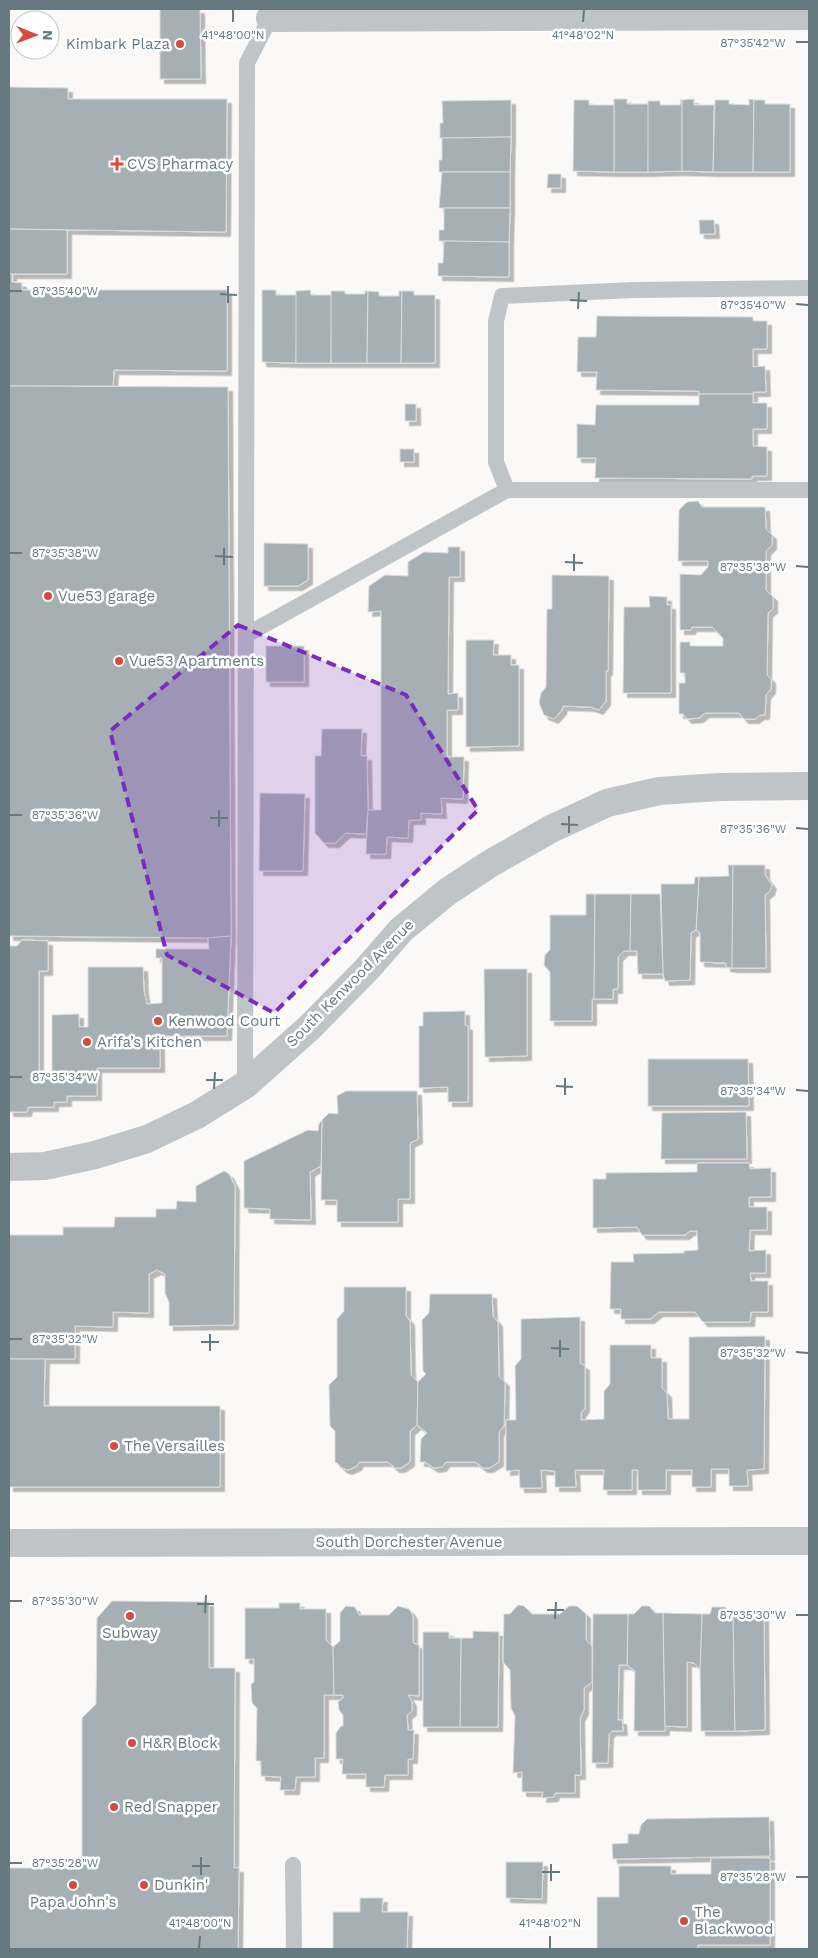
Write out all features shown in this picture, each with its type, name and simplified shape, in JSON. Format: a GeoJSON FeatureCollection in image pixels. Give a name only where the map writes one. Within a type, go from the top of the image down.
{"type":"FeatureCollection","features":[{"type":"Feature","properties":{"kind":"street"},"geometry":{"type":"LineString","coordinates":[[270,18],[370,13],[809,16]]}},
{"type":"Feature","properties":{"kind":"street","name":"South Kenwood Avenue"},"geometry":{"type":"LineString","coordinates":[[9,1167],[45,1166],[95,1156],[147,1139],[197,1115],[245,1085],[310,1027],[367,969],[401,930],[447,892],[491,863],[551,829],[606,803],[659,791],[719,787],[809,786]]}},
{"type":"Feature","properties":{"kind":"street","name":"South Dorchester Avenue"},"geometry":{"type":"LineString","coordinates":[[9,1543],[809,1541]]}},
{"type":"Feature","properties":{"kind":"lane"},"geometry":{"type":"LineString","coordinates":[[245,1085],[247,63],[270,18]]}},
{"type":"Feature","properties":{"kind":"lane"},"geometry":{"type":"LineString","coordinates":[[507,490],[496,462],[496,320],[502,296],[634,290],[809,288]]}},
{"type":"Feature","properties":{"kind":"lane"},"geometry":{"type":"LineString","coordinates":[[246,636],[507,490],[809,490]]}},
{"type":"Feature","properties":{"kind":"lane"},"geometry":{"type":"LineString","coordinates":[[293,1866],[294,1949]]}},
{"type":"Feature","properties":{"kind":"highlighted area"},"geometry":{"type":"Polygon","coordinates":[[[238,625],[406,695],[478,810],[274,1013],[167,955],[110,731],[238,625]]]}},
{"type":"Feature","properties":{"kind":"building","name":"Kimbark Plaza"},"geometry":{"type":"Polygon","coordinates":[[[160,9],[200,9],[201,79],[160,79],[160,9]]]}},
{"type":"Feature","properties":{"kind":"building","name":"CVS Pharmacy"},"geometry":{"type":"Polygon","coordinates":[[[9,87],[68,88],[68,99],[227,99],[226,232],[9,229],[9,87]]]}},
{"type":"Feature","properties":{"kind":"building"},"geometry":{"type":"Polygon","coordinates":[[[614,99],[627,99],[627,104],[649,104],[648,172],[614,172],[614,99]]]}},
{"type":"Feature","properties":{"kind":"building"},"geometry":{"type":"Polygon","coordinates":[[[681,99],[682,171],[648,172],[648,101],[660,101],[660,105],[680,105],[681,99]]]}},
{"type":"Feature","properties":{"kind":"building"},"geometry":{"type":"Polygon","coordinates":[[[694,99],[694,105],[714,105],[713,172],[682,171],[682,100],[694,99]]]}},
{"type":"Feature","properties":{"kind":"building"},"geometry":{"type":"Polygon","coordinates":[[[749,99],[754,100],[753,172],[713,172],[715,100],[729,100],[729,104],[749,105],[749,99]]]}},
{"type":"Feature","properties":{"kind":"building"},"geometry":{"type":"Polygon","coordinates":[[[511,100],[511,137],[440,138],[440,123],[443,123],[442,101],[511,100]]]}},
{"type":"Feature","properties":{"kind":"building"},"geometry":{"type":"Polygon","coordinates":[[[574,100],[589,100],[589,105],[614,105],[614,172],[573,171],[574,100]]]}},
{"type":"Feature","properties":{"kind":"building"},"geometry":{"type":"Polygon","coordinates":[[[754,100],[765,100],[765,104],[790,104],[790,172],[753,172],[754,100]]]}},
{"type":"Feature","properties":{"kind":"building"},"geometry":{"type":"Polygon","coordinates":[[[511,137],[510,172],[439,172],[439,160],[442,160],[442,138],[511,137]]]}},
{"type":"Feature","properties":{"kind":"building"},"geometry":{"type":"Polygon","coordinates":[[[442,172],[510,172],[510,208],[439,208],[442,172]]]}},
{"type":"Feature","properties":{"kind":"building"},"geometry":{"type":"Polygon","coordinates":[[[548,174],[561,174],[561,188],[547,188],[548,174]]]}},
{"type":"Feature","properties":{"kind":"building"},"geometry":{"type":"Polygon","coordinates":[[[444,208],[510,208],[509,242],[439,241],[439,230],[444,230],[444,208]]]}},
{"type":"Feature","properties":{"kind":"building"},"geometry":{"type":"Polygon","coordinates":[[[699,220],[714,220],[715,234],[700,234],[699,220]]]}},
{"type":"Feature","properties":{"kind":"building"},"geometry":{"type":"Polygon","coordinates":[[[9,229],[67,230],[67,274],[9,274],[9,229]]]}},
{"type":"Feature","properties":{"kind":"building"},"geometry":{"type":"Polygon","coordinates":[[[444,241],[509,242],[509,277],[438,276],[438,263],[443,263],[444,241]]]}},
{"type":"Feature","properties":{"kind":"building"},"geometry":{"type":"Polygon","coordinates":[[[9,274],[12,274],[12,282],[22,283],[22,290],[227,290],[227,371],[114,370],[113,386],[9,386],[9,274]]]}},
{"type":"Feature","properties":{"kind":"building"},"geometry":{"type":"Polygon","coordinates":[[[262,290],[276,290],[276,295],[297,295],[296,363],[262,362],[262,290]]]}},
{"type":"Feature","properties":{"kind":"building"},"geometry":{"type":"Polygon","coordinates":[[[310,290],[311,295],[332,295],[331,363],[296,363],[296,291],[310,290]]]}},
{"type":"Feature","properties":{"kind":"building"},"geometry":{"type":"Polygon","coordinates":[[[331,291],[345,291],[345,294],[365,294],[365,291],[368,291],[367,363],[331,363],[331,291]]]}},
{"type":"Feature","properties":{"kind":"building"},"geometry":{"type":"Polygon","coordinates":[[[368,291],[379,292],[379,296],[399,296],[399,291],[402,291],[401,363],[367,363],[368,291]]]}},
{"type":"Feature","properties":{"kind":"building"},"geometry":{"type":"Polygon","coordinates":[[[402,291],[414,291],[414,295],[435,295],[435,363],[401,363],[402,291]]]}},
{"type":"Feature","properties":{"kind":"building"},"geometry":{"type":"Polygon","coordinates":[[[597,316],[753,317],[753,321],[767,321],[767,349],[753,349],[753,367],[765,366],[766,392],[753,392],[753,394],[699,394],[699,391],[596,390],[597,372],[577,372],[578,337],[596,337],[597,316]]]}},
{"type":"Feature","properties":{"kind":"building","name":"Vue53 Apartments"},"geometry":{"type":"Polygon","coordinates":[[[9,386],[228,387],[231,936],[208,938],[9,936],[9,386]]]}},
{"type":"Feature","properties":{"kind":"building"},"geometry":{"type":"Polygon","coordinates":[[[699,394],[753,394],[753,403],[767,403],[767,429],[753,429],[753,446],[767,447],[767,476],[752,476],[752,479],[595,478],[596,458],[577,458],[577,424],[595,425],[596,405],[699,405],[699,394]]]}},
{"type":"Feature","properties":{"kind":"building"},"geometry":{"type":"Polygon","coordinates":[[[405,404],[416,404],[416,421],[405,421],[405,404]]]}},
{"type":"Feature","properties":{"kind":"building"},"geometry":{"type":"Polygon","coordinates":[[[400,449],[414,449],[414,462],[400,462],[400,449]]]}},
{"type":"Feature","properties":{"kind":"building"},"geometry":{"type":"Polygon","coordinates":[[[698,501],[702,507],[765,507],[766,529],[772,535],[772,545],[766,551],[766,590],[773,597],[773,609],[768,613],[767,675],[771,679],[771,689],[766,695],[765,715],[760,715],[755,719],[744,719],[739,713],[705,713],[699,718],[687,719],[683,714],[679,714],[679,683],[685,683],[685,673],[680,673],[680,642],[690,642],[690,646],[723,646],[723,638],[712,627],[692,627],[691,630],[680,630],[680,574],[701,575],[708,567],[708,561],[678,561],[679,510],[687,502],[698,501]]]}},
{"type":"Feature","properties":{"kind":"building"},"geometry":{"type":"Polygon","coordinates":[[[264,543],[308,544],[308,580],[298,586],[264,586],[264,543]]]}},
{"type":"Feature","properties":{"kind":"building"},"geometry":{"type":"Polygon","coordinates":[[[448,547],[460,547],[460,577],[449,577],[448,694],[458,693],[458,710],[447,710],[447,757],[464,757],[463,799],[441,798],[442,814],[421,813],[421,820],[409,820],[408,838],[387,837],[386,854],[366,854],[368,810],[381,810],[381,611],[368,612],[369,586],[385,575],[408,576],[408,562],[424,552],[448,553],[448,547]]]}},
{"type":"Feature","properties":{"kind":"building"},"geometry":{"type":"Polygon","coordinates":[[[552,575],[609,576],[606,701],[599,710],[590,707],[563,706],[554,719],[544,715],[539,703],[541,693],[546,687],[547,609],[552,609],[552,575]]]}},
{"type":"Feature","properties":{"kind":"building"},"geometry":{"type":"Polygon","coordinates":[[[649,596],[667,597],[667,605],[671,605],[671,693],[623,693],[624,607],[650,607],[649,596]]]}},
{"type":"Feature","properties":{"kind":"building"},"geometry":{"type":"Polygon","coordinates":[[[466,640],[494,640],[493,655],[511,655],[511,665],[519,665],[519,746],[466,747],[466,640]]]}},
{"type":"Feature","properties":{"kind":"building"},"geometry":{"type":"Polygon","coordinates":[[[266,646],[304,646],[304,682],[266,682],[266,646]]]}},
{"type":"Feature","properties":{"kind":"building"},"geometry":{"type":"Polygon","coordinates":[[[322,729],[362,729],[361,756],[367,756],[368,810],[366,834],[346,833],[335,843],[324,843],[315,833],[315,756],[321,756],[322,729]]]}},
{"type":"Feature","properties":{"kind":"building"},"geometry":{"type":"Polygon","coordinates":[[[260,793],[305,794],[303,871],[259,871],[260,793]]]}},
{"type":"Feature","properties":{"kind":"building"},"geometry":{"type":"Polygon","coordinates":[[[728,865],[733,865],[732,968],[726,967],[726,963],[700,962],[700,933],[696,930],[699,877],[729,876],[728,865]]]}},
{"type":"Feature","properties":{"kind":"building"},"geometry":{"type":"Polygon","coordinates":[[[733,865],[765,865],[765,875],[772,885],[770,891],[765,895],[766,968],[732,968],[733,865]]]}},
{"type":"Feature","properties":{"kind":"building"},"geometry":{"type":"Polygon","coordinates":[[[695,877],[699,877],[696,930],[691,933],[690,980],[665,981],[663,974],[661,884],[694,884],[695,877]]]}},
{"type":"Feature","properties":{"kind":"building"},"geometry":{"type":"Polygon","coordinates":[[[586,894],[595,894],[592,1021],[550,1021],[550,972],[544,965],[545,955],[550,950],[550,915],[586,915],[586,894]]]}},
{"type":"Feature","properties":{"kind":"building"},"geometry":{"type":"Polygon","coordinates":[[[595,894],[631,894],[630,951],[624,951],[618,957],[618,989],[613,989],[613,999],[594,999],[595,894]]]}},
{"type":"Feature","properties":{"kind":"building"},"geometry":{"type":"Polygon","coordinates":[[[631,894],[660,894],[663,974],[638,974],[637,951],[630,951],[631,894]]]}},
{"type":"Feature","properties":{"kind":"building","name":"Kenwood Court"},"geometry":{"type":"Polygon","coordinates":[[[231,936],[227,1036],[160,1036],[160,1068],[97,1068],[97,1096],[67,1096],[67,1102],[54,1102],[54,1107],[28,1107],[27,1112],[9,1112],[9,946],[17,946],[22,940],[48,941],[48,971],[39,971],[39,1075],[52,1075],[52,1015],[79,1014],[79,1027],[88,1027],[88,967],[143,967],[144,991],[147,1004],[162,1003],[162,958],[156,958],[156,949],[209,949],[208,938],[231,936]]]}},
{"type":"Feature","properties":{"kind":"building"},"geometry":{"type":"Polygon","coordinates":[[[484,969],[527,969],[527,1056],[485,1057],[484,969]]]}},
{"type":"Feature","properties":{"kind":"building"},"geometry":{"type":"Polygon","coordinates":[[[465,1011],[465,1025],[468,1026],[468,1102],[448,1102],[448,1087],[419,1088],[419,1026],[423,1026],[423,1012],[465,1011]]]}},
{"type":"Feature","properties":{"kind":"building"},"geometry":{"type":"Polygon","coordinates":[[[648,1059],[748,1059],[749,1106],[648,1106],[648,1059]]]}},
{"type":"Feature","properties":{"kind":"building"},"geometry":{"type":"Polygon","coordinates":[[[346,1091],[417,1091],[418,1139],[410,1143],[410,1199],[398,1199],[398,1222],[337,1222],[337,1200],[321,1200],[322,1120],[329,1113],[338,1114],[337,1096],[346,1091]]]}},
{"type":"Feature","properties":{"kind":"building"},"geometry":{"type":"Polygon","coordinates":[[[746,1112],[747,1159],[661,1159],[662,1113],[746,1112]]]}},
{"type":"Feature","properties":{"kind":"building"},"geometry":{"type":"Polygon","coordinates":[[[322,1120],[321,1166],[310,1172],[311,1220],[270,1219],[270,1209],[244,1208],[244,1161],[308,1130],[318,1131],[322,1120]]]}},
{"type":"Feature","properties":{"kind":"building"},"geometry":{"type":"Polygon","coordinates":[[[697,1163],[749,1163],[750,1169],[771,1168],[771,1197],[749,1197],[749,1207],[767,1207],[767,1230],[750,1230],[749,1251],[766,1250],[766,1273],[750,1273],[751,1281],[768,1281],[768,1312],[751,1312],[750,1322],[703,1322],[695,1312],[659,1312],[650,1319],[621,1319],[621,1309],[610,1309],[611,1262],[634,1262],[633,1254],[684,1253],[684,1251],[698,1250],[697,1231],[690,1231],[685,1235],[642,1235],[637,1227],[593,1228],[593,1179],[606,1179],[606,1173],[697,1172],[697,1163]]]}},
{"type":"Feature","properties":{"kind":"building"},"geometry":{"type":"Polygon","coordinates":[[[224,1171],[229,1174],[235,1186],[234,1325],[169,1326],[169,1302],[165,1293],[165,1274],[157,1270],[149,1274],[149,1313],[113,1312],[113,1327],[75,1326],[75,1359],[9,1359],[9,1235],[63,1235],[63,1227],[114,1227],[115,1217],[156,1217],[156,1209],[176,1209],[177,1201],[196,1202],[196,1186],[224,1171]]]}},
{"type":"Feature","properties":{"kind":"building"},"geometry":{"type":"Polygon","coordinates":[[[344,1287],[406,1287],[406,1316],[410,1321],[411,1375],[418,1382],[417,1425],[410,1431],[410,1462],[401,1468],[395,1468],[388,1462],[359,1462],[357,1466],[348,1470],[335,1462],[335,1431],[330,1426],[329,1385],[337,1377],[337,1319],[344,1311],[344,1287]]]}},
{"type":"Feature","properties":{"kind":"building"},"geometry":{"type":"Polygon","coordinates":[[[430,1294],[492,1294],[493,1316],[498,1322],[499,1376],[505,1382],[504,1426],[499,1432],[499,1462],[489,1468],[483,1468],[475,1462],[446,1462],[442,1467],[434,1468],[425,1462],[420,1462],[421,1439],[427,1433],[417,1425],[418,1382],[426,1374],[423,1371],[422,1320],[429,1313],[430,1294]]]}},
{"type":"Feature","properties":{"kind":"building"},"geometry":{"type":"Polygon","coordinates":[[[580,1317],[580,1363],[585,1366],[585,1408],[581,1413],[581,1420],[604,1419],[604,1391],[610,1384],[610,1345],[651,1345],[651,1358],[662,1358],[662,1388],[667,1393],[668,1419],[689,1419],[689,1337],[765,1336],[764,1469],[747,1470],[748,1486],[729,1486],[729,1469],[711,1469],[711,1487],[692,1487],[692,1470],[666,1470],[666,1490],[638,1490],[638,1470],[632,1470],[632,1490],[603,1490],[604,1470],[575,1470],[576,1487],[555,1487],[555,1471],[541,1470],[542,1488],[520,1488],[519,1470],[506,1471],[506,1420],[516,1420],[515,1366],[521,1359],[521,1319],[580,1317]]]}},
{"type":"Feature","properties":{"kind":"building","name":"The Versailles"},"geometry":{"type":"Polygon","coordinates":[[[9,1359],[45,1359],[44,1406],[220,1406],[220,1487],[9,1487],[9,1359]]]}},
{"type":"Feature","properties":{"kind":"building"},"geometry":{"type":"Polygon","coordinates":[[[112,1601],[209,1602],[209,1668],[235,1668],[234,1868],[239,1868],[238,1949],[9,1949],[9,1868],[82,1868],[82,1718],[96,1704],[97,1618],[112,1601]]]}},
{"type":"Feature","properties":{"kind":"building"},"geometry":{"type":"Polygon","coordinates":[[[279,1603],[300,1603],[300,1609],[326,1609],[326,1640],[333,1647],[334,1695],[324,1695],[324,1758],[315,1758],[315,1777],[296,1777],[295,1790],[280,1790],[281,1777],[261,1776],[261,1761],[256,1761],[257,1708],[252,1703],[251,1684],[254,1682],[254,1659],[245,1659],[245,1608],[279,1608],[279,1603]]]}},
{"type":"Feature","properties":{"kind":"building"},"geometry":{"type":"Polygon","coordinates":[[[518,1605],[524,1606],[532,1614],[560,1614],[569,1606],[577,1606],[586,1614],[586,1640],[592,1646],[592,1682],[584,1688],[584,1710],[580,1718],[581,1775],[575,1775],[575,1793],[555,1793],[554,1797],[542,1798],[543,1792],[522,1792],[522,1772],[513,1773],[515,1716],[511,1708],[510,1670],[503,1662],[504,1614],[510,1614],[518,1605]]]}},
{"type":"Feature","properties":{"kind":"building"},"geometry":{"type":"Polygon","coordinates":[[[346,1606],[355,1607],[359,1615],[389,1615],[398,1606],[409,1609],[413,1615],[413,1643],[419,1645],[419,1696],[408,1695],[412,1702],[412,1711],[407,1715],[408,1730],[414,1730],[413,1759],[408,1759],[408,1775],[385,1775],[384,1787],[366,1787],[366,1774],[342,1774],[343,1759],[336,1759],[336,1733],[343,1726],[343,1715],[339,1710],[338,1702],[343,1698],[343,1695],[334,1695],[333,1647],[340,1641],[340,1613],[346,1606]]]}},
{"type":"Feature","properties":{"kind":"building"},"geometry":{"type":"Polygon","coordinates":[[[642,1606],[649,1606],[655,1613],[663,1613],[665,1731],[634,1731],[635,1671],[627,1665],[628,1614],[634,1614],[642,1606]]]}},
{"type":"Feature","properties":{"kind":"building"},"geometry":{"type":"Polygon","coordinates":[[[712,1607],[725,1607],[733,1614],[735,1731],[701,1731],[700,1669],[702,1614],[710,1614],[712,1607]]]}},
{"type":"Feature","properties":{"kind":"building"},"geometry":{"type":"Polygon","coordinates":[[[663,1613],[702,1614],[700,1669],[694,1663],[687,1662],[687,1727],[665,1726],[663,1613]]]}},
{"type":"Feature","properties":{"kind":"building"},"geometry":{"type":"Polygon","coordinates":[[[593,1614],[628,1614],[627,1665],[619,1665],[618,1720],[622,1720],[623,1731],[612,1731],[609,1734],[608,1763],[592,1763],[593,1614]]]}},
{"type":"Feature","properties":{"kind":"building"},"geometry":{"type":"Polygon","coordinates":[[[733,1614],[764,1614],[765,1730],[735,1731],[733,1614]]]}},
{"type":"Feature","properties":{"kind":"building"},"geometry":{"type":"Polygon","coordinates":[[[473,1631],[499,1632],[498,1727],[460,1727],[461,1638],[473,1638],[473,1631]]]}},
{"type":"Feature","properties":{"kind":"building"},"geometry":{"type":"Polygon","coordinates":[[[423,1632],[449,1632],[449,1638],[461,1638],[460,1727],[423,1727],[423,1632]]]}},
{"type":"Feature","properties":{"kind":"building"},"geometry":{"type":"Polygon","coordinates":[[[769,1817],[770,1856],[613,1859],[612,1844],[628,1843],[628,1834],[639,1834],[641,1825],[647,1819],[769,1817]]]}},
{"type":"Feature","properties":{"kind":"building","name":"The Blackwood"},"geometry":{"type":"Polygon","coordinates":[[[711,1858],[770,1858],[770,1945],[698,1945],[698,1949],[597,1949],[597,1897],[619,1897],[619,1866],[671,1866],[671,1874],[711,1874],[711,1858]]]}},
{"type":"Feature","properties":{"kind":"building"},"geometry":{"type":"Polygon","coordinates":[[[506,1862],[543,1862],[542,1899],[506,1898],[506,1862]]]}},
{"type":"Feature","properties":{"kind":"building"},"geometry":{"type":"Polygon","coordinates":[[[360,1898],[383,1898],[382,1912],[408,1912],[407,1949],[333,1949],[333,1912],[360,1912],[360,1898]]]}},
{"type":"Feature","properties":{"kind":"place","name":"Kimbark Plaza"},"geometry":{"type":"Point","coordinates":[180,44]}},
{"type":"Feature","properties":{"kind":"place","name":"CVS Pharmacy"},"geometry":{"type":"Point","coordinates":[117,164]}},
{"type":"Feature","properties":{"kind":"place","name":"Vue53 garage"},"geometry":{"type":"Point","coordinates":[48,596]}},
{"type":"Feature","properties":{"kind":"place","name":"Vue53 Apartments"},"geometry":{"type":"Point","coordinates":[119,661]}},
{"type":"Feature","properties":{"kind":"place","name":"Kenwood Court"},"geometry":{"type":"Point","coordinates":[158,1021]}},
{"type":"Feature","properties":{"kind":"place","name":"Arifa’s Kitchen"},"geometry":{"type":"Point","coordinates":[87,1042]}},
{"type":"Feature","properties":{"kind":"place","name":"The Versailles"},"geometry":{"type":"Point","coordinates":[114,1446]}},
{"type":"Feature","properties":{"kind":"place","name":"Subway"},"geometry":{"type":"Point","coordinates":[130,1616]}},
{"type":"Feature","properties":{"kind":"place","name":"H&R Block"},"geometry":{"type":"Point","coordinates":[132,1743]}},
{"type":"Feature","properties":{"kind":"place","name":"Red Snapper"},"geometry":{"type":"Point","coordinates":[114,1807]}},
{"type":"Feature","properties":{"kind":"place","name":"Papa John's"},"geometry":{"type":"Point","coordinates":[73,1885]}},
{"type":"Feature","properties":{"kind":"place","name":"Dunkin'"},"geometry":{"type":"Point","coordinates":[144,1885]}},
{"type":"Feature","properties":{"kind":"place","name":"The Blackwood"},"geometry":{"type":"Point","coordinates":[684,1921]}}]}
